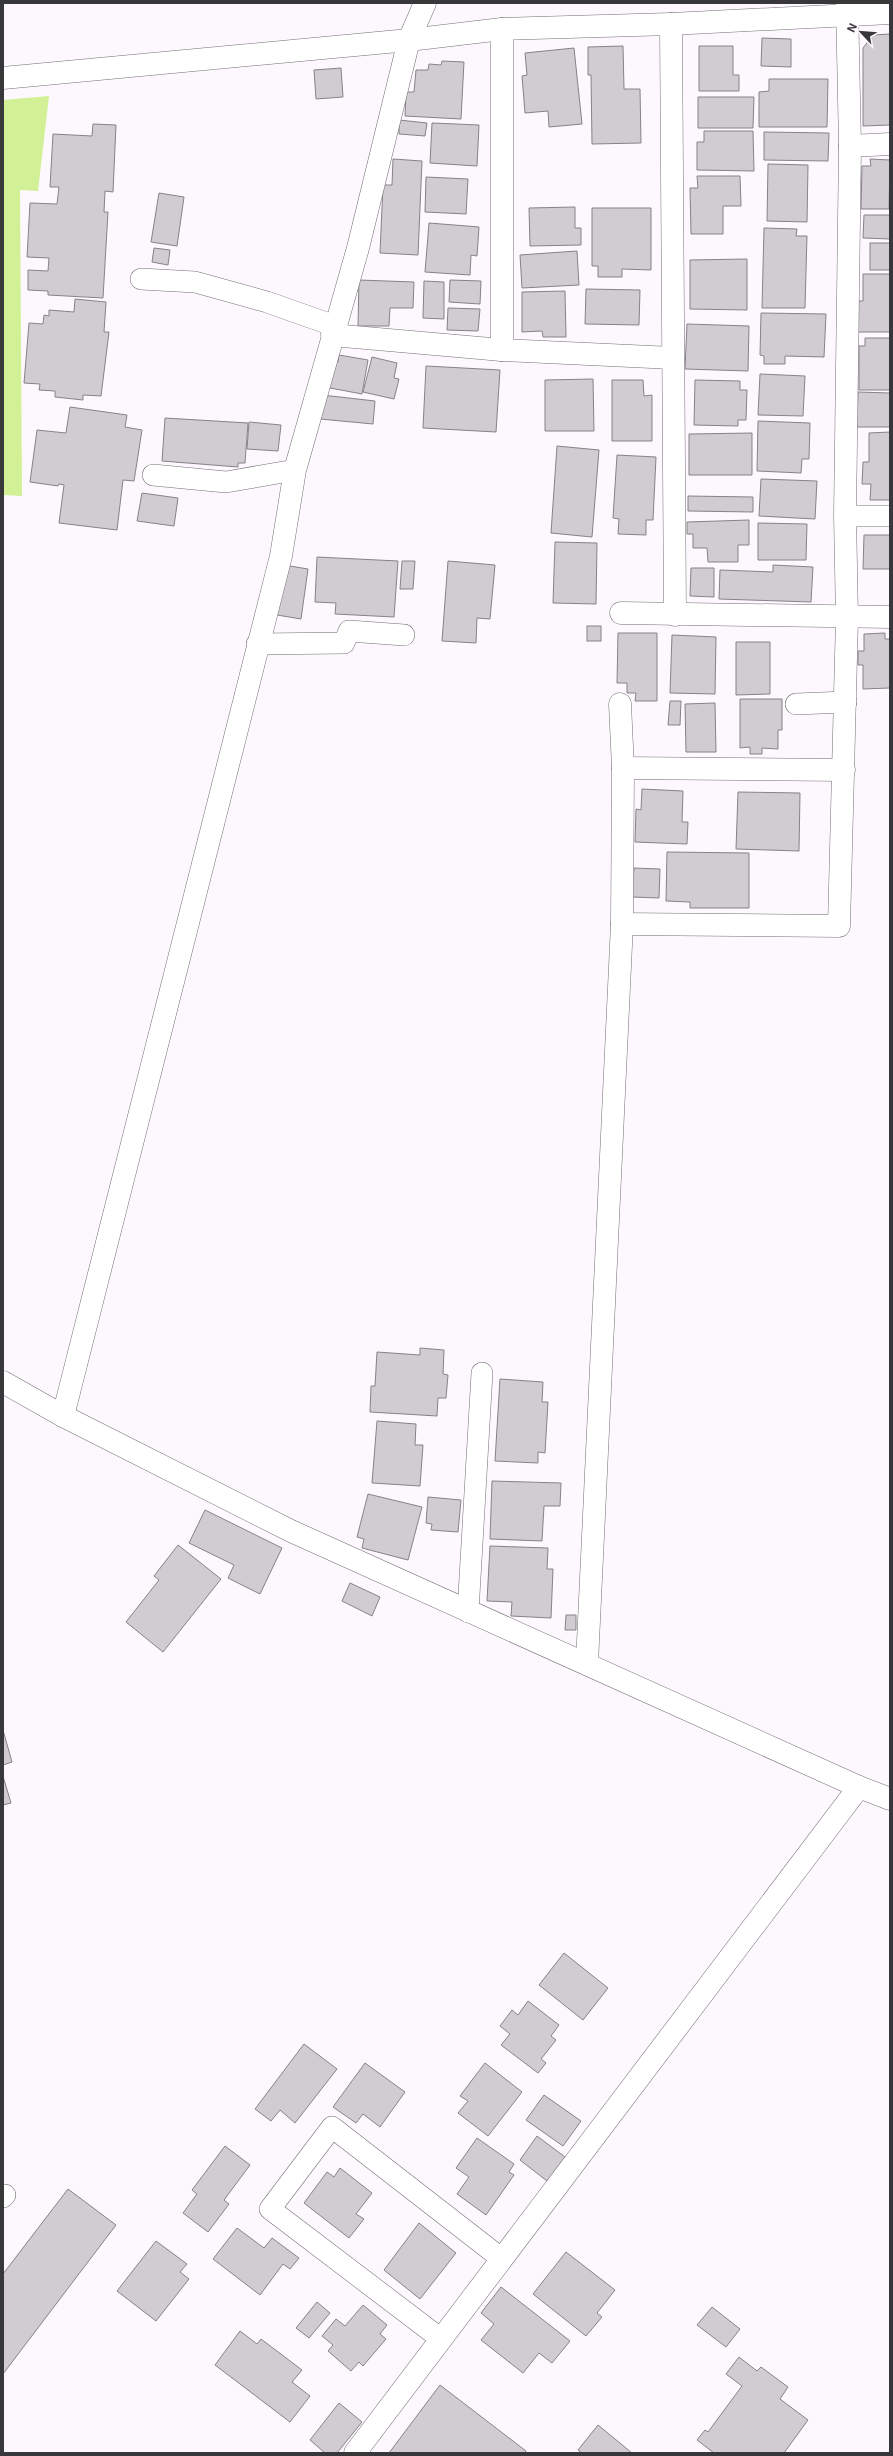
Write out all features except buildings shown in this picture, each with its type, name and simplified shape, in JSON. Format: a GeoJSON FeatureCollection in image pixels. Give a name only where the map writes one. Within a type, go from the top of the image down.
{"type":"FeatureCollection","features":[{"type":"Feature","properties":{"kind":"street"},"geometry":{"type":"LineString","coordinates":[[63,1416],[257,644],[281,556],[295,470],[333,331],[358,248],[409,40],[425,3]]}},
{"type":"Feature","properties":{"kind":"street"},"geometry":{"type":"LineString","coordinates":[[3,78],[409,40],[502,29],[671,24],[847,8],[890,13]]}},
{"type":"Feature","properties":{"kind":"street"},"geometry":{"type":"LineString","coordinates":[[622,924],[839,926],[847,618],[845,516],[850,146],[847,8]]}},
{"type":"Feature","properties":{"kind":"street"},"geometry":{"type":"LineString","coordinates":[[671,24],[675,615]]}},
{"type":"Feature","properties":{"kind":"street"},"geometry":{"type":"LineString","coordinates":[[502,29],[502,350]]}},
{"type":"Feature","properties":{"kind":"street"},"geometry":{"type":"LineString","coordinates":[[850,146],[890,144]]}},
{"type":"Feature","properties":{"kind":"street"},"geometry":{"type":"LineString","coordinates":[[333,331],[502,350],[673,358]]}},
{"type":"Feature","properties":{"kind":"street"},"geometry":{"type":"LineString","coordinates":[[621,613],[847,618],[890,617]]}},
{"type":"Feature","properties":{"kind":"street"},"geometry":{"type":"LineString","coordinates":[[586,1663],[622,924],[622,768],[620,704]]}},
{"type":"Feature","properties":{"kind":"street"},"geometry":{"type":"LineString","coordinates":[[622,768],[844,770]]}},
{"type":"Feature","properties":{"kind":"street"},"geometry":{"type":"LineString","coordinates":[[3,1382],[63,1416],[291,1531],[468,1612],[586,1663],[859,1788],[890,1799]]}},
{"type":"Feature","properties":{"kind":"street"},"geometry":{"type":"LineString","coordinates":[[355,2453],[859,1788]]}},
{"type":"Feature","properties":{"kind":"lane"},"geometry":{"type":"LineString","coordinates":[[141,279],[195,282],[267,302],[333,331]]}},
{"type":"Feature","properties":{"kind":"lane"},"geometry":{"type":"LineString","coordinates":[[153,475],[226,482],[295,470]]}},
{"type":"Feature","properties":{"kind":"lane"},"geometry":{"type":"LineString","coordinates":[[845,516],[890,516]]}},
{"type":"Feature","properties":{"kind":"lane"},"geometry":{"type":"LineString","coordinates":[[257,644],[344,642],[349,631],[404,635]]}},
{"type":"Feature","properties":{"kind":"lane"},"geometry":{"type":"LineString","coordinates":[[796,704],[846,702]]}},
{"type":"Feature","properties":{"kind":"lane"},"geometry":{"type":"LineString","coordinates":[[468,1612],[482,1374]]}},
{"type":"Feature","properties":{"kind":"lane"},"geometry":{"type":"LineString","coordinates":[[441,2339],[270,2209],[332,2127],[502,2259]]}},
{"type":"Feature","properties":{"kind":"green space"},"geometry":{"type":"Polygon","coordinates":[[[49,96],[38,191],[20,190],[22,496],[3,495],[3,100],[49,96]]]}}]}
